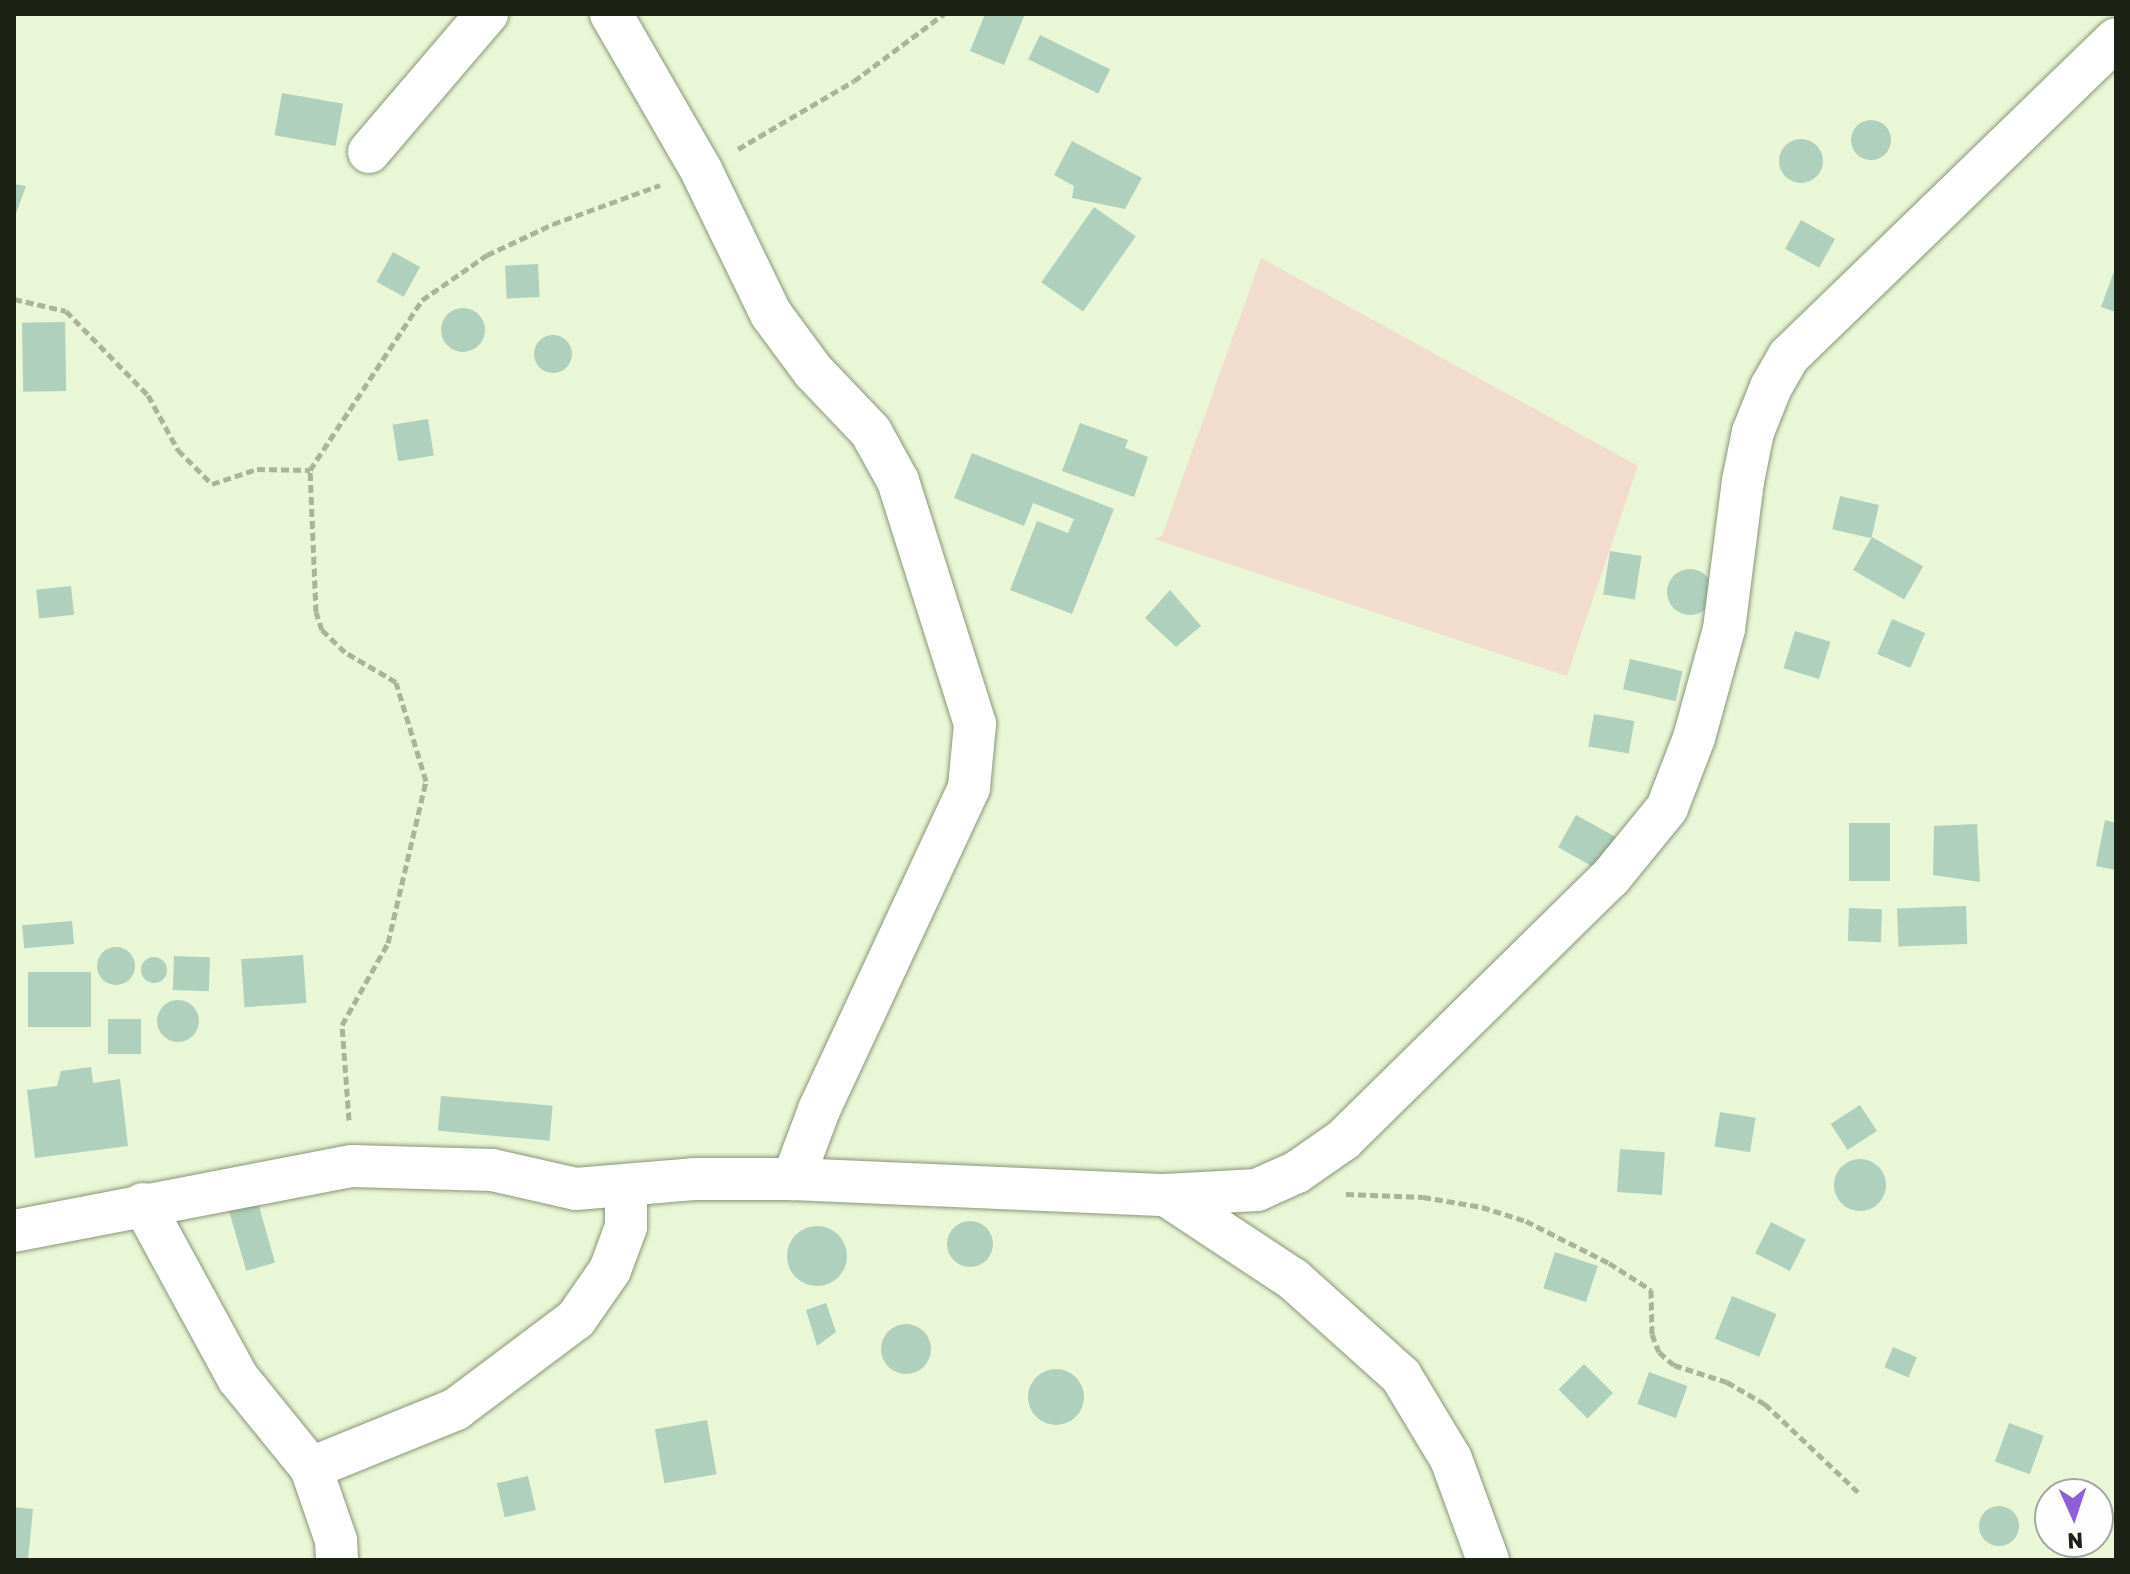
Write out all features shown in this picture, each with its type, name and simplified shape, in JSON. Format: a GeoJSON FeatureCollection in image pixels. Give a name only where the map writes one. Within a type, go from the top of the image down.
{"type":"FeatureCollection","features":[{"type":"Feature","properties":{"kind":"street"},"geometry":{"type":"LineString","coordinates":[[369,152],[487,14]]}},
{"type":"Feature","properties":{"kind":"street"},"geometry":{"type":"LineString","coordinates":[[611,14],[701,170],[771,314],[813,371],[871,432],[898,481],[975,724],[969,788],[819,1110],[793,1179]]}},
{"type":"Feature","properties":{"kind":"street"},"geometry":{"type":"LineString","coordinates":[[14,1231],[352,1166],[427,1164],[492,1170],[576,1189],[694,1179],[793,1179],[1166,1195],[1257,1190],[1297,1172],[1343,1140],[1610,878],[1667,808],[1694,738],[1724,629],[1753,432],[1789,356],[2116,39]]}},
{"type":"Feature","properties":{"kind":"street"},"geometry":{"type":"LineString","coordinates":[[311,1468],[456,1409],[576,1319],[610,1270],[626,1227],[626,1187]]}},
{"type":"Feature","properties":{"kind":"street"},"geometry":{"type":"LineString","coordinates":[[1166,1195],[1293,1279],[1401,1376],[1451,1459],[1488,1560]]}},
{"type":"Feature","properties":{"kind":"street"},"geometry":{"type":"LineString","coordinates":[[143,1204],[238,1378],[311,1468],[336,1540],[337,1560]]}},
{"type":"Feature","properties":{"kind":"path"},"geometry":{"type":"LineString","coordinates":[[352,1166],[342,1025],[388,943],[426,781],[396,682],[345,652],[322,630],[316,612],[310,470],[422,300],[487,255],[540,230],[701,170],[854,81],[944,14]]}},
{"type":"Feature","properties":{"kind":"path"},"geometry":{"type":"LineString","coordinates":[[14,299],[66,311],[148,395],[178,450],[212,484],[257,469],[310,470]]}},
{"type":"Feature","properties":{"kind":"path"},"geometry":{"type":"LineString","coordinates":[[1332,1193],[1423,1197],[1482,1207],[1526,1221],[1609,1263],[1651,1290],[1652,1334],[1659,1352],[1674,1365],[1727,1382],[1765,1404],[1858,1492]]}},
{"type":"Feature","properties":{"kind":"shaded area"},"geometry":{"type":"Polygon","coordinates":[[[1261,258],[1638,466],[1567,676],[1154,539],[1162,536],[1261,258]]]}},
{"type":"Feature","properties":{"kind":"building"},"geometry":{"type":"Polygon","coordinates":[[[985,14],[1025,14],[1004,65],[970,51],[985,14]]]}},
{"type":"Feature","properties":{"kind":"building"},"geometry":{"type":"Polygon","coordinates":[[[1040,35],[1110,69],[1098,93],[1028,59],[1040,35]]]}},
{"type":"Feature","properties":{"kind":"building"},"geometry":{"type":"Polygon","coordinates":[[[282,93],[343,104],[336,146],[275,135],[282,93]]]}},
{"type":"Feature","properties":{"kind":"building"},"geometry":{"type":"Polygon","coordinates":[[[1871,120],[1885,126],[1891,140],[1885,154],[1871,160],[1857,154],[1851,140],[1857,126],[1871,120]]]}},
{"type":"Feature","properties":{"kind":"building"},"geometry":{"type":"Polygon","coordinates":[[[1801,139],[1816,146],[1823,161],[1816,176],[1801,183],[1786,176],[1779,161],[1786,146],[1801,139]]]}},
{"type":"Feature","properties":{"kind":"building"},"geometry":{"type":"Polygon","coordinates":[[[1072,141],[1142,178],[1125,209],[1072,198],[1074,186],[1054,175],[1072,141]]]}},
{"type":"Feature","properties":{"kind":"building"},"geometry":{"type":"Polygon","coordinates":[[[14,184],[26,186],[14,219],[14,184]]]}},
{"type":"Feature","properties":{"kind":"building"},"geometry":{"type":"Polygon","coordinates":[[[1094,207],[1136,236],[1083,312],[1041,282],[1094,207]]]}},
{"type":"Feature","properties":{"kind":"building"},"geometry":{"type":"Polygon","coordinates":[[[1801,220],[1835,239],[1819,268],[1785,249],[1801,220]]]}},
{"type":"Feature","properties":{"kind":"building"},"geometry":{"type":"Polygon","coordinates":[[[393,252],[420,267],[404,297],[377,282],[393,252]]]}},
{"type":"Feature","properties":{"kind":"building"},"geometry":{"type":"Polygon","coordinates":[[[538,264],[540,297],[507,299],[505,266],[538,264]]]}},
{"type":"Feature","properties":{"kind":"building"},"geometry":{"type":"Polygon","coordinates":[[[2116,266],[2116,312],[2101,307],[2116,266]]]}},
{"type":"Feature","properties":{"kind":"building"},"geometry":{"type":"Polygon","coordinates":[[[463,308],[479,314],[485,330],[479,346],[463,352],[447,346],[441,330],[447,314],[463,308]]]}},
{"type":"Feature","properties":{"kind":"building"},"geometry":{"type":"Polygon","coordinates":[[[65,322],[66,391],[23,392],[22,323],[65,322]]]}},
{"type":"Feature","properties":{"kind":"building"},"geometry":{"type":"Polygon","coordinates":[[[553,335],[567,340],[572,354],[567,368],[553,373],[539,368],[534,354],[539,340],[553,335]]]}},
{"type":"Feature","properties":{"kind":"building"},"geometry":{"type":"Polygon","coordinates":[[[428,419],[434,456],[398,461],[392,425],[428,419]]]}},
{"type":"Feature","properties":{"kind":"building"},"geometry":{"type":"Polygon","coordinates":[[[1080,423],[1128,440],[1125,448],[1148,457],[1134,497],[1062,471],[1080,423]]]}},
{"type":"Feature","properties":{"kind":"building"},"geometry":{"type":"Polygon","coordinates":[[[972,453],[1114,509],[1072,614],[1010,590],[1037,521],[1068,533],[1074,519],[1033,503],[1024,526],[954,498],[972,453]]]}},
{"type":"Feature","properties":{"kind":"building"},"geometry":{"type":"Polygon","coordinates":[[[1840,496],[1879,505],[1871,538],[1832,529],[1840,496]]]}},
{"type":"Feature","properties":{"kind":"building"},"geometry":{"type":"Polygon","coordinates":[[[1872,537],[1923,566],[1904,599],[1853,570],[1872,537]]]}},
{"type":"Feature","properties":{"kind":"building"},"geometry":{"type":"Polygon","coordinates":[[[1610,551],[1642,556],[1635,599],[1603,594],[1610,551]]]}},
{"type":"Feature","properties":{"kind":"building"},"geometry":{"type":"Polygon","coordinates":[[[1690,569],[1706,576],[1713,592],[1706,608],[1690,615],[1674,608],[1667,592],[1674,576],[1690,569]]]}},
{"type":"Feature","properties":{"kind":"building"},"geometry":{"type":"Polygon","coordinates":[[[71,586],[74,615],[39,618],[36,590],[71,586]]]}},
{"type":"Feature","properties":{"kind":"building"},"geometry":{"type":"Polygon","coordinates":[[[1170,590],[1201,626],[1176,647],[1145,618],[1170,590]]]}},
{"type":"Feature","properties":{"kind":"building"},"geometry":{"type":"Polygon","coordinates":[[[1892,619],[1925,633],[1910,668],[1877,654],[1892,619]]]}},
{"type":"Feature","properties":{"kind":"building"},"geometry":{"type":"Polygon","coordinates":[[[1795,631],[1830,642],[1819,679],[1784,668],[1795,631]]]}},
{"type":"Feature","properties":{"kind":"building"},"geometry":{"type":"Polygon","coordinates":[[[1630,659],[1683,671],[1676,701],[1623,689],[1630,659]]]}},
{"type":"Feature","properties":{"kind":"building"},"geometry":{"type":"Polygon","coordinates":[[[1594,714],[1634,721],[1629,754],[1588,746],[1594,714]]]}},
{"type":"Feature","properties":{"kind":"building"},"geometry":{"type":"Polygon","coordinates":[[[1576,815],[1618,838],[1600,871],[1558,847],[1576,815]]]}},
{"type":"Feature","properties":{"kind":"building"},"geometry":{"type":"Polygon","coordinates":[[[2105,820],[2116,823],[2116,870],[2096,866],[2105,820]]]}},
{"type":"Feature","properties":{"kind":"building"},"geometry":{"type":"Polygon","coordinates":[[[1849,823],[1890,823],[1890,881],[1849,881],[1849,823]]]}},
{"type":"Feature","properties":{"kind":"building"},"geometry":{"type":"Polygon","coordinates":[[[1977,824],[1980,882],[1933,875],[1934,826],[1977,824]]]}},
{"type":"Feature","properties":{"kind":"building"},"geometry":{"type":"Polygon","coordinates":[[[1966,906],[1967,944],[1898,946],[1897,908],[1966,906]]]}},
{"type":"Feature","properties":{"kind":"building"},"geometry":{"type":"Polygon","coordinates":[[[1849,908],[1882,909],[1881,942],[1848,941],[1849,908]]]}},
{"type":"Feature","properties":{"kind":"building"},"geometry":{"type":"Polygon","coordinates":[[[72,921],[74,944],[24,948],[22,925],[72,921]]]}},
{"type":"Feature","properties":{"kind":"building"},"geometry":{"type":"Polygon","coordinates":[[[116,947],[129,953],[135,966],[129,979],[116,985],[103,979],[97,966],[103,953],[116,947]]]}},
{"type":"Feature","properties":{"kind":"building"},"geometry":{"type":"Polygon","coordinates":[[[303,955],[306,1003],[244,1007],[241,959],[303,955]]]}},
{"type":"Feature","properties":{"kind":"building"},"geometry":{"type":"Polygon","coordinates":[[[174,956],[210,957],[209,991],[173,990],[174,956]]]}},
{"type":"Feature","properties":{"kind":"building"},"geometry":{"type":"Polygon","coordinates":[[[154,957],[163,961],[167,970],[163,979],[154,983],[145,979],[141,970],[145,961],[154,957]]]}},
{"type":"Feature","properties":{"kind":"building"},"geometry":{"type":"Polygon","coordinates":[[[28,972],[91,972],[91,1027],[28,1027],[28,972]]]}},
{"type":"Feature","properties":{"kind":"building"},"geometry":{"type":"Polygon","coordinates":[[[178,1000],[193,1006],[199,1021],[193,1036],[178,1042],[163,1036],[157,1021],[163,1006],[178,1000]]]}},
{"type":"Feature","properties":{"kind":"building"},"geometry":{"type":"Polygon","coordinates":[[[108,1019],[141,1019],[141,1054],[108,1054],[108,1019]]]}},
{"type":"Feature","properties":{"kind":"building"},"geometry":{"type":"Polygon","coordinates":[[[91,1067],[93,1083],[120,1079],[128,1146],[35,1158],[27,1090],[57,1086],[61,1071],[91,1067]]]}},
{"type":"Feature","properties":{"kind":"building"},"geometry":{"type":"Polygon","coordinates":[[[441,1096],[553,1106],[550,1141],[438,1131],[441,1096]]]}},
{"type":"Feature","properties":{"kind":"building"},"geometry":{"type":"Polygon","coordinates":[[[1860,1105],[1877,1131],[1848,1150],[1831,1124],[1860,1105]]]}},
{"type":"Feature","properties":{"kind":"building"},"geometry":{"type":"Polygon","coordinates":[[[1720,1112],[1756,1118],[1750,1152],[1715,1147],[1720,1112]]]}},
{"type":"Feature","properties":{"kind":"building"},"geometry":{"type":"Polygon","coordinates":[[[1620,1149],[1665,1152],[1662,1195],[1617,1192],[1620,1149]]]}},
{"type":"Feature","properties":{"kind":"building"},"geometry":{"type":"Polygon","coordinates":[[[1860,1159],[1878,1167],[1886,1185],[1878,1203],[1860,1211],[1842,1203],[1834,1185],[1842,1167],[1860,1159]]]}},
{"type":"Feature","properties":{"kind":"building"},"geometry":{"type":"Polygon","coordinates":[[[258,1203],[275,1263],[246,1271],[229,1211],[258,1203]]]}},
{"type":"Feature","properties":{"kind":"building"},"geometry":{"type":"Polygon","coordinates":[[[970,1221],[986,1228],[993,1244],[986,1260],[970,1267],[954,1260],[947,1244],[954,1228],[970,1221]]]}},
{"type":"Feature","properties":{"kind":"building"},"geometry":{"type":"Polygon","coordinates":[[[1771,1222],[1806,1240],[1790,1271],[1755,1253],[1771,1222]]]}},
{"type":"Feature","properties":{"kind":"building"},"geometry":{"type":"Polygon","coordinates":[[[817,1226],[838,1235],[847,1256],[838,1277],[817,1286],[796,1277],[787,1256],[796,1235],[817,1226]]]}},
{"type":"Feature","properties":{"kind":"building"},"geometry":{"type":"Polygon","coordinates":[[[1555,1252],[1598,1266],[1586,1302],[1543,1288],[1555,1252]]]}},
{"type":"Feature","properties":{"kind":"building"},"geometry":{"type":"Polygon","coordinates":[[[1732,1296],[1777,1314],[1759,1357],[1715,1339],[1732,1296]]]}},
{"type":"Feature","properties":{"kind":"building"},"geometry":{"type":"Polygon","coordinates":[[[826,1303],[836,1332],[817,1346],[806,1310],[826,1303]]]}},
{"type":"Feature","properties":{"kind":"building"},"geometry":{"type":"Polygon","coordinates":[[[906,1324],[924,1331],[931,1349],[924,1367],[906,1374],[888,1367],[881,1349],[888,1331],[906,1324]]]}},
{"type":"Feature","properties":{"kind":"building"},"geometry":{"type":"Polygon","coordinates":[[[1893,1347],[1917,1357],[1908,1377],[1884,1367],[1893,1347]]]}},
{"type":"Feature","properties":{"kind":"building"},"geometry":{"type":"Polygon","coordinates":[[[1584,1364],[1613,1393],[1588,1418],[1559,1389],[1584,1364]]]}},
{"type":"Feature","properties":{"kind":"building"},"geometry":{"type":"Polygon","coordinates":[[[1056,1369],[1076,1377],[1084,1397],[1076,1417],[1056,1425],[1036,1417],[1028,1397],[1036,1377],[1056,1369]]]}},
{"type":"Feature","properties":{"kind":"building"},"geometry":{"type":"Polygon","coordinates":[[[1649,1372],[1688,1386],[1676,1418],[1637,1404],[1649,1372]]]}},
{"type":"Feature","properties":{"kind":"building"},"geometry":{"type":"Polygon","coordinates":[[[707,1420],[717,1474],[664,1483],[655,1429],[707,1420]]]}},
{"type":"Feature","properties":{"kind":"building"},"geometry":{"type":"Polygon","coordinates":[[[2009,1423],[2044,1436],[2030,1474],[1995,1462],[2009,1423]]]}},
{"type":"Feature","properties":{"kind":"building"},"geometry":{"type":"Polygon","coordinates":[[[528,1476],[536,1510],[505,1517],[497,1483],[528,1476]]]}},
{"type":"Feature","properties":{"kind":"building"},"geometry":{"type":"Polygon","coordinates":[[[1999,1506],[2013,1512],[2019,1526],[2013,1540],[1999,1546],[1985,1540],[1979,1526],[1985,1512],[1999,1506]]]}},
{"type":"Feature","properties":{"kind":"building"},"geometry":{"type":"Polygon","coordinates":[[[14,1507],[33,1509],[28,1560],[14,1560],[14,1507]]]}}]}
